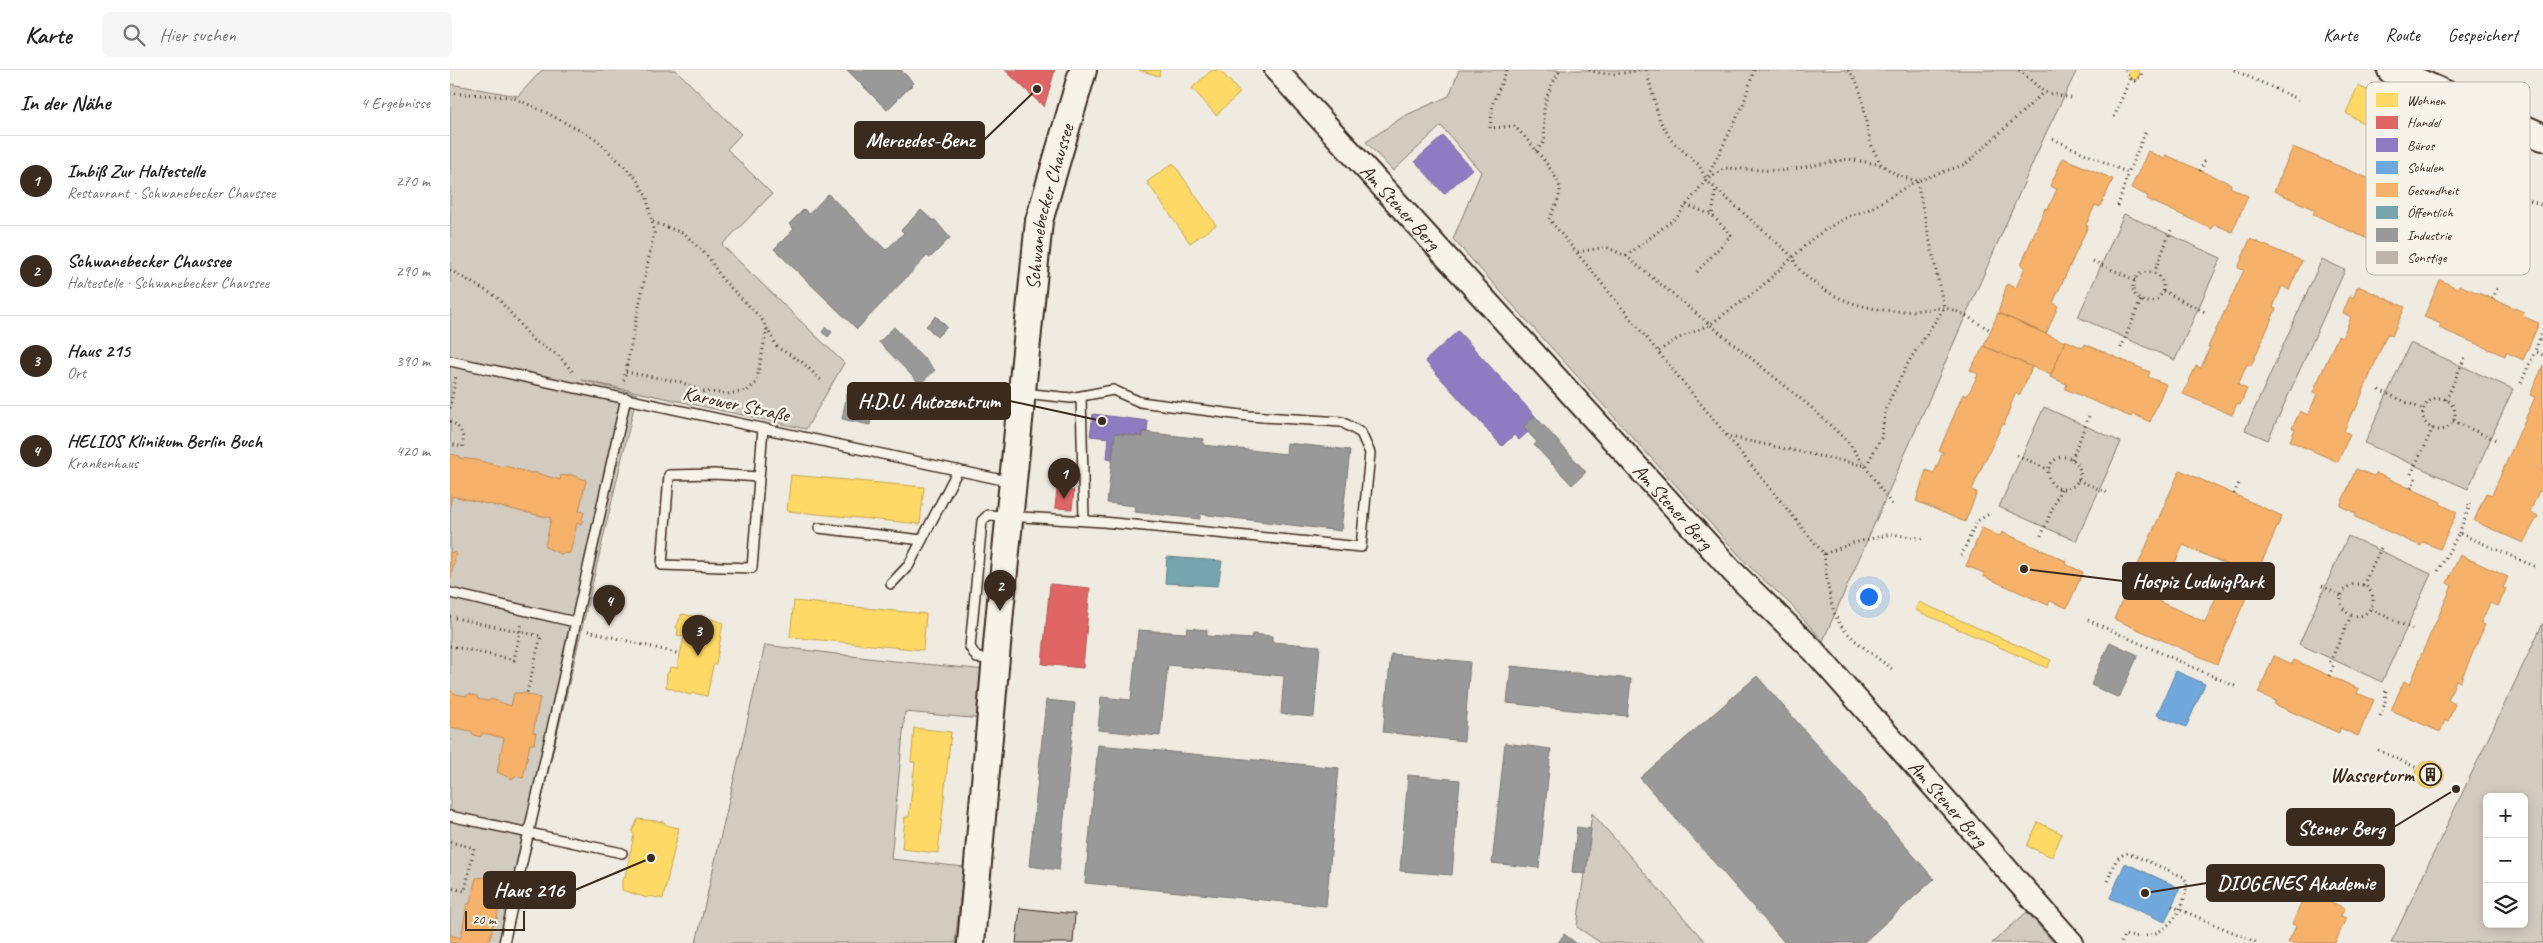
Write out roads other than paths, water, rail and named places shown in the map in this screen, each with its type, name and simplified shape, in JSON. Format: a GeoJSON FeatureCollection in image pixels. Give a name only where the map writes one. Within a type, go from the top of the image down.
{"type":"FeatureCollection","features":[{"type":"Feature","properties":{"kind":"main road","name":"Schwanebecker Chaussee"},"geometry":{"type":"LineString","coordinates":[[971,943],[996,660],[1039,220],[1083,70]]}},
{"type":"Feature","properties":{"kind":"main road"},"geometry":{"type":"LineString","coordinates":[[2391,70],[2418,82]]}},
{"type":"Feature","properties":{"kind":"main road"},"geometry":{"type":"LineString","coordinates":[[2530,131],[2543,137]]}},
{"type":"Feature","properties":{"kind":"street","name":"Am Stener Berg"},"geometry":{"type":"LineString","coordinates":[[1276,70],[1734,573],[1813,650],[2072,943]]}},
{"type":"Feature","properties":{"kind":"lane","name":"Karower Straße"},"geometry":{"type":"LineString","coordinates":[[454,362],[1014,483]]}},
{"type":"Feature","properties":{"kind":"lane"},"geometry":{"type":"LineString","coordinates":[[1010,515],[1084,520],[1362,547],[1370,453],[1361,433],[1342,422],[1249,416],[1140,402],[1113,390],[1071,398],[1023,393]]}},
{"type":"Feature","properties":{"kind":"lane"},"geometry":{"type":"LineString","coordinates":[[1081,396],[1084,520]]}},
{"type":"Feature","properties":{"kind":"lane"},"geometry":{"type":"LineString","coordinates":[[504,943],[530,834],[623,398]]}},
{"type":"Feature","properties":{"kind":"lane"},"geometry":{"type":"LineString","coordinates":[[759,478],[714,474],[669,475],[662,565],[752,568],[763,428]]}},
{"type":"Feature","properties":{"kind":"lane"},"geometry":{"type":"LineString","coordinates":[[891,584],[909,565],[958,470]]}},
{"type":"Feature","properties":{"kind":"lane"},"geometry":{"type":"LineString","coordinates":[[819,528],[922,540]]}},
{"type":"Feature","properties":{"kind":"lane"},"geometry":{"type":"LineString","coordinates":[[450,594],[525,610],[574,625]]}},
{"type":"Feature","properties":{"kind":"lane"},"geometry":{"type":"LineString","coordinates":[[450,816],[622,854]]}},
{"type":"Feature","properties":{"kind":"place","name":"Mercedes-Benz"},"geometry":{"type":"Point","coordinates":[1037,89]}},
{"type":"Feature","properties":{"kind":"place","name":"H.D.U. Autozentrum"},"geometry":{"type":"Point","coordinates":[1102,421]}},
{"type":"Feature","properties":{"kind":"place","name":"Imbiß Zur Haltestelle"},"geometry":{"type":"Point","coordinates":[1064,499]}},
{"type":"Feature","properties":{"kind":"place","name":"Hospiz LudwigPark"},"geometry":{"type":"Point","coordinates":[2024,569]}},
{"type":"Feature","properties":{"kind":"place","name":"Schwanebecker Chaussee"},"geometry":{"type":"Point","coordinates":[1000,611]}},
{"type":"Feature","properties":{"kind":"place","name":"HELIOS Klinikum Berlin Buch"},"geometry":{"type":"Point","coordinates":[609,626]}},
{"type":"Feature","properties":{"kind":"place","name":"Haus 215"},"geometry":{"type":"Point","coordinates":[698,656]}},
{"type":"Feature","properties":{"kind":"place","name":"Wasserturm"},"geometry":{"type":"Point","coordinates":[2430,775]}},
{"type":"Feature","properties":{"kind":"place","name":"Stener Berg"},"geometry":{"type":"Point","coordinates":[2456,789]}},
{"type":"Feature","properties":{"kind":"place","name":"Haus 216"},"geometry":{"type":"Point","coordinates":[651,858]}},
{"type":"Feature","properties":{"kind":"place","name":"DIOGENES Akademie"},"geometry":{"type":"Point","coordinates":[2145,893]}}]}
